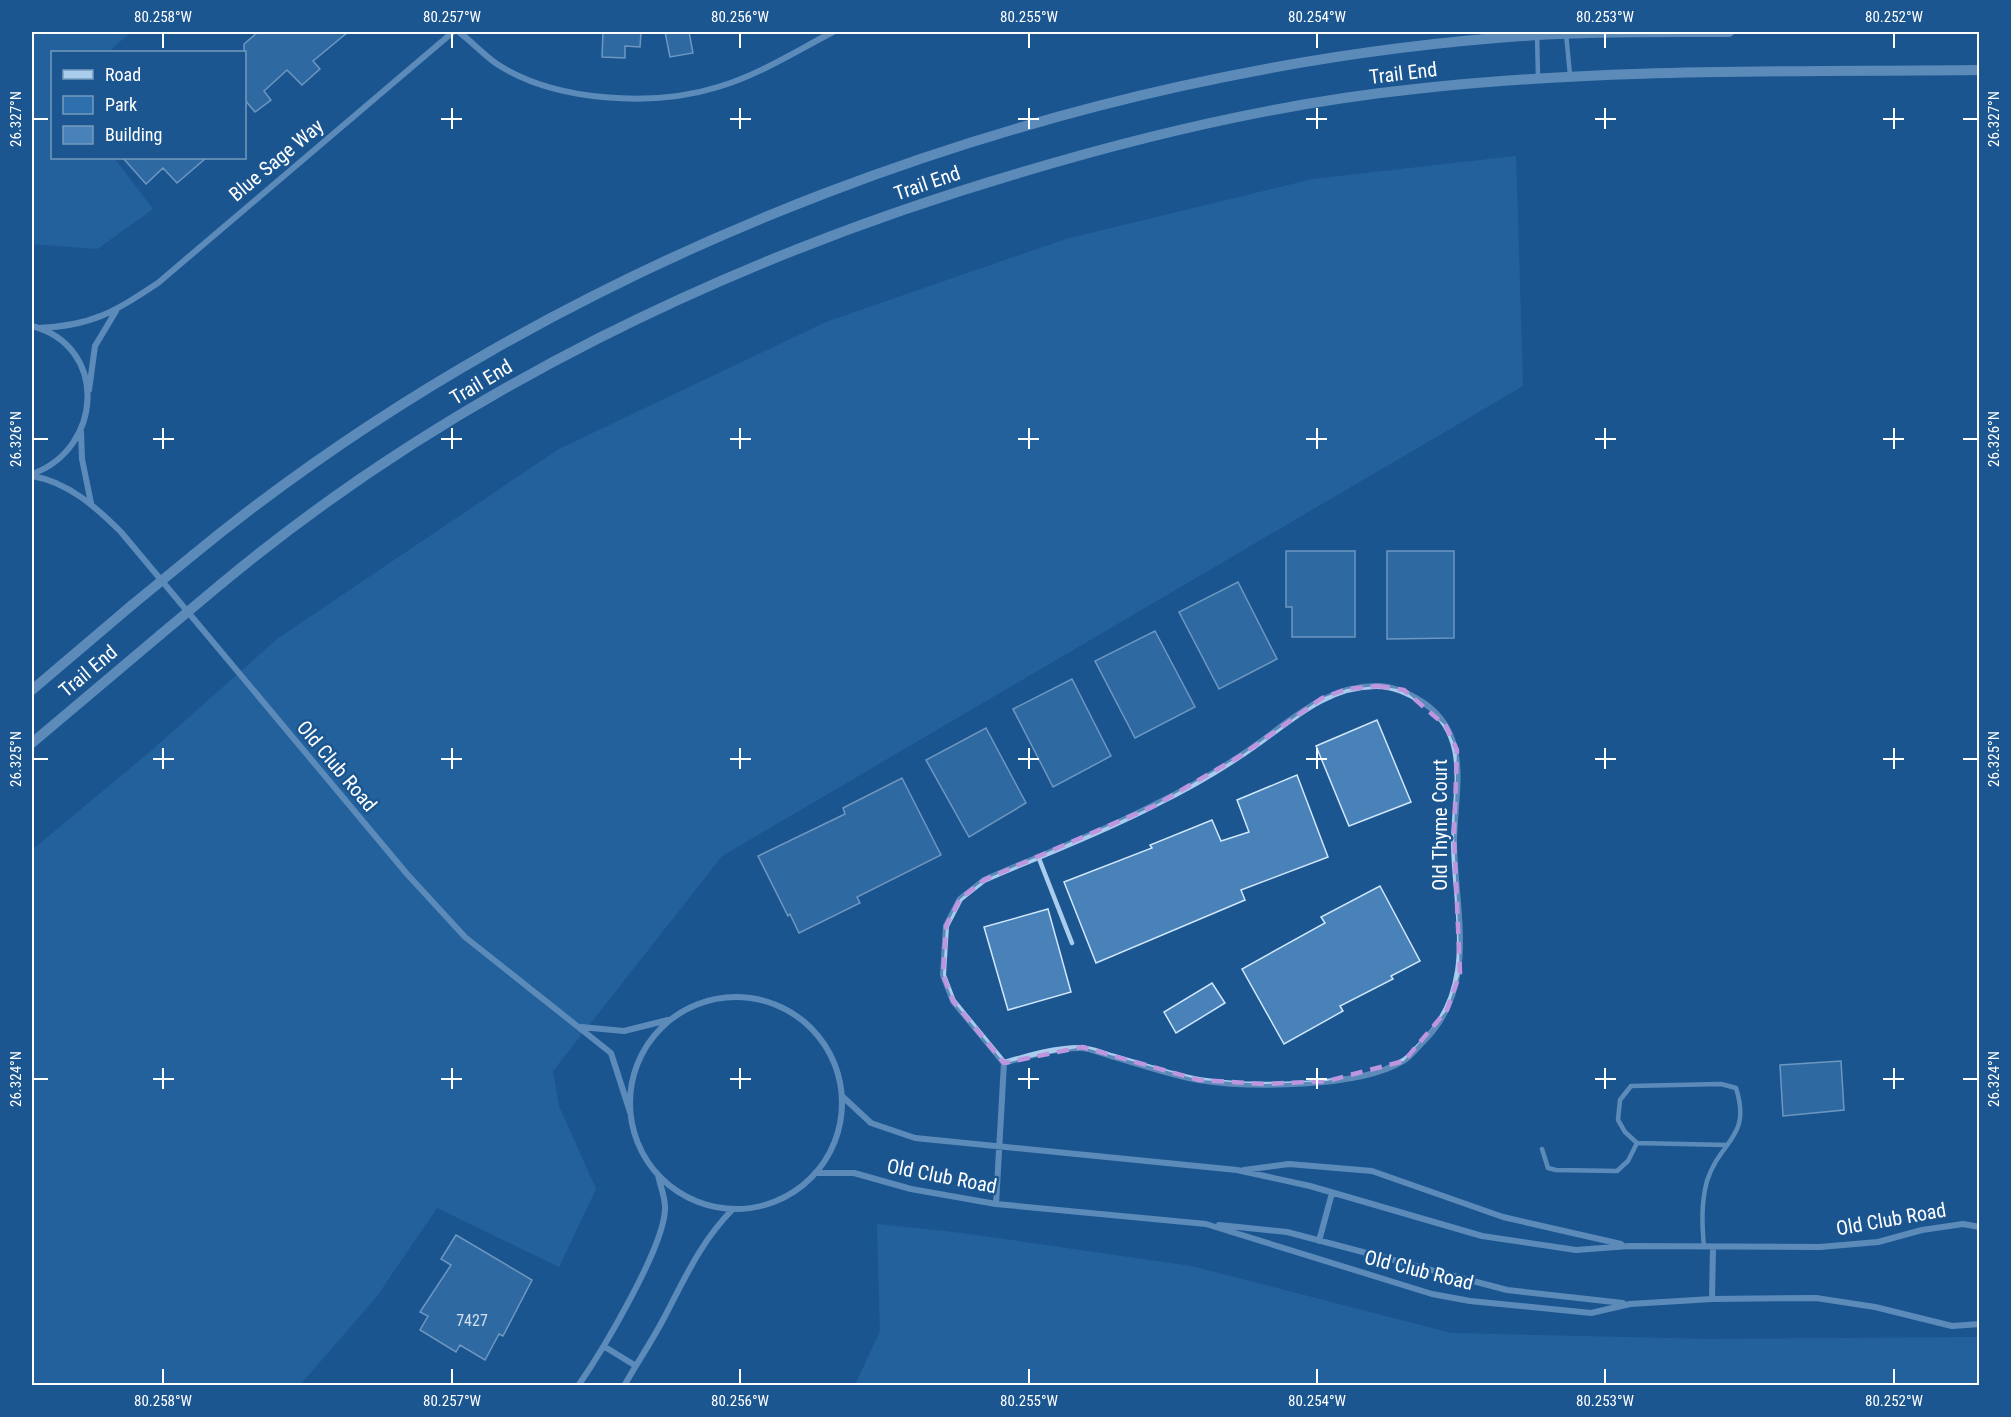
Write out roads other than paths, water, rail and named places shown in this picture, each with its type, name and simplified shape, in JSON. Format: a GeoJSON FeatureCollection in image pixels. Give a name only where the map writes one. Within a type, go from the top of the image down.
{"type":"FeatureCollection","features":[{"type":"Feature","properties":{"kind":"street","name":"Blue Sage Way"},"geometry":{"type":"LineString","coordinates":[[35,327],[86,323],[117,310],[158,283],[453,32]]}},
{"type":"Feature","properties":{"kind":"street"},"geometry":{"type":"LineString","coordinates":[[459,32],[498,65],[538,83],[582,94],[627,100],[671,97],[718,88],[756,72],[833,32]]}},
{"type":"Feature","properties":{"kind":"street","name":"Trail End"},"geometry":{"type":"LineString","coordinates":[[32,690],[132,605],[266,497],[486,352],[629,277],[772,214],[852,182],[1070,114],[1201,82],[1346,56],[1537,33],[1729,32]]}},
{"type":"Feature","properties":{"kind":"street","name":"Trail End"},"geometry":{"type":"LineString","coordinates":[[32,743],[261,551],[384,462],[510,385],[643,315],[783,254],[948,194],[1082,154],[1209,122],[1410,89],[1570,75],[1980,70]]}},
{"type":"Feature","properties":{"kind":"street","name":"Blue Sage Way"},"geometry":{"type":"LineString","coordinates":[[81,432],[87,414],[95,346],[117,310]]}},
{"type":"Feature","properties":{"kind":"street"},"geometry":{"type":"LineString","coordinates":[[35,327],[66,346],[78,361],[85,378],[88,396]]}},
{"type":"Feature","properties":{"kind":"street"},"geometry":{"type":"LineString","coordinates":[[32,475],[58,461],[72,448],[81,432]]}},
{"type":"Feature","properties":{"kind":"street"},"geometry":{"type":"LineString","coordinates":[[81,432],[82,459],[91,503]]}},
{"type":"Feature","properties":{"kind":"street","name":"Old Club Road"},"geometry":{"type":"LineString","coordinates":[[32,475],[46,478],[91,503],[120,532],[321,773],[465,937],[580,1026],[611,1053],[630,1112]]}},
{"type":"Feature","properties":{"kind":"street","name":"Old Thyme Court"},"geometry":{"type":"LineString","coordinates":[[1378,686],[1404,690],[1428,706],[1446,726],[1457,750],[1458,784],[1454,835],[1460,973],[1448,1010],[1430,1035],[1404,1061],[1369,1074],[1327,1081],[1265,1084],[1199,1080],[1082,1047],[1047,1052],[1004,1063],[953,1001],[944,975],[946,926],[960,899],[984,880],[1154,806],[1242,755],[1322,698],[1347,689],[1378,686]]}},
{"type":"Feature","properties":{"kind":"street"},"geometry":{"type":"LineString","coordinates":[[741,997],[763,1000],[781,1007],[809,1025],[822,1039],[839,1072],[843,1096],[842,1122],[836,1141],[827,1159],[815,1173],[797,1191],[778,1201],[757,1207],[733,1209],[711,1206],[690,1199],[657,1175],[642,1153],[634,1133],[630,1112],[635,1071],[644,1049],[670,1020],[692,1006],[714,999],[741,997]]}},
{"type":"Feature","properties":{"kind":"street"},"geometry":{"type":"LineString","coordinates":[[580,1026],[624,1031],[670,1020]]}},
{"type":"Feature","properties":{"kind":"street"},"geometry":{"type":"LineString","coordinates":[[996,1204],[1004,1063]]}},
{"type":"Feature","properties":{"kind":"street","name":"Old Club Road"},"geometry":{"type":"LineString","coordinates":[[843,1096],[870,1123],[915,1138],[1000,1149],[1237,1170],[1332,1192],[1482,1236],[1576,1250],[1629,1246],[1820,1247],[1878,1242],[1922,1230],[1963,1224],[1980,1227]]}},
{"type":"Feature","properties":{"kind":"street","name":"Old Club Road"},"geometry":{"type":"LineString","coordinates":[[1237,1170],[1289,1164],[1372,1172],[1503,1216],[1629,1246]]}},
{"type":"Feature","properties":{"kind":"street","name":"Old Club Road"},"geometry":{"type":"LineString","coordinates":[[815,1173],[854,1173],[911,1189],[996,1204],[1287,1232],[1507,1290],[1630,1304]]}},
{"type":"Feature","properties":{"kind":"street"},"geometry":{"type":"LineString","coordinates":[[578,1386],[605,1347],[659,1235],[665,1207],[657,1175]]}},
{"type":"Feature","properties":{"kind":"street"},"geometry":{"type":"LineString","coordinates":[[1319,1241],[1332,1192]]}},
{"type":"Feature","properties":{"kind":"street"},"geometry":{"type":"LineString","coordinates":[[624,1386],[699,1249],[713,1229],[733,1209]]}},
{"type":"Feature","properties":{"kind":"street","name":"Old Club Road"},"geometry":{"type":"LineString","coordinates":[[1206,1224],[1441,1296],[1470,1301],[1591,1312],[1630,1304],[1712,1299],[1816,1298],[1875,1307],[1952,1326],[1980,1324]]}},
{"type":"Feature","properties":{"kind":"street"},"geometry":{"type":"LineString","coordinates":[[1712,1299],[1713,1247]]}},
{"type":"Feature","properties":{"kind":"street"},"geometry":{"type":"LineString","coordinates":[[605,1347],[636,1366]]}},
{"type":"Feature","properties":{"kind":"lane"},"geometry":{"type":"LineString","coordinates":[[1537,33],[1538,77]]}},
{"type":"Feature","properties":{"kind":"lane"},"geometry":{"type":"LineString","coordinates":[[1567,33],[1570,75]]}},
{"type":"Feature","properties":{"kind":"lane"},"geometry":{"type":"LineString","coordinates":[[1038,856],[1072,943]]}},
{"type":"Feature","properties":{"kind":"lane"},"geometry":{"type":"LineString","coordinates":[[1704,1247],[1702,1216],[1707,1182],[1719,1154],[1737,1134],[1742,1119],[1736,1088],[1721,1084],[1631,1086],[1620,1100],[1618,1120],[1624,1132],[1637,1143],[1727,1145]]}},
{"type":"Feature","properties":{"kind":"lane"},"geometry":{"type":"LineString","coordinates":[[1542,1149],[1548,1168],[1617,1171],[1628,1161],[1637,1143]]}}]}
